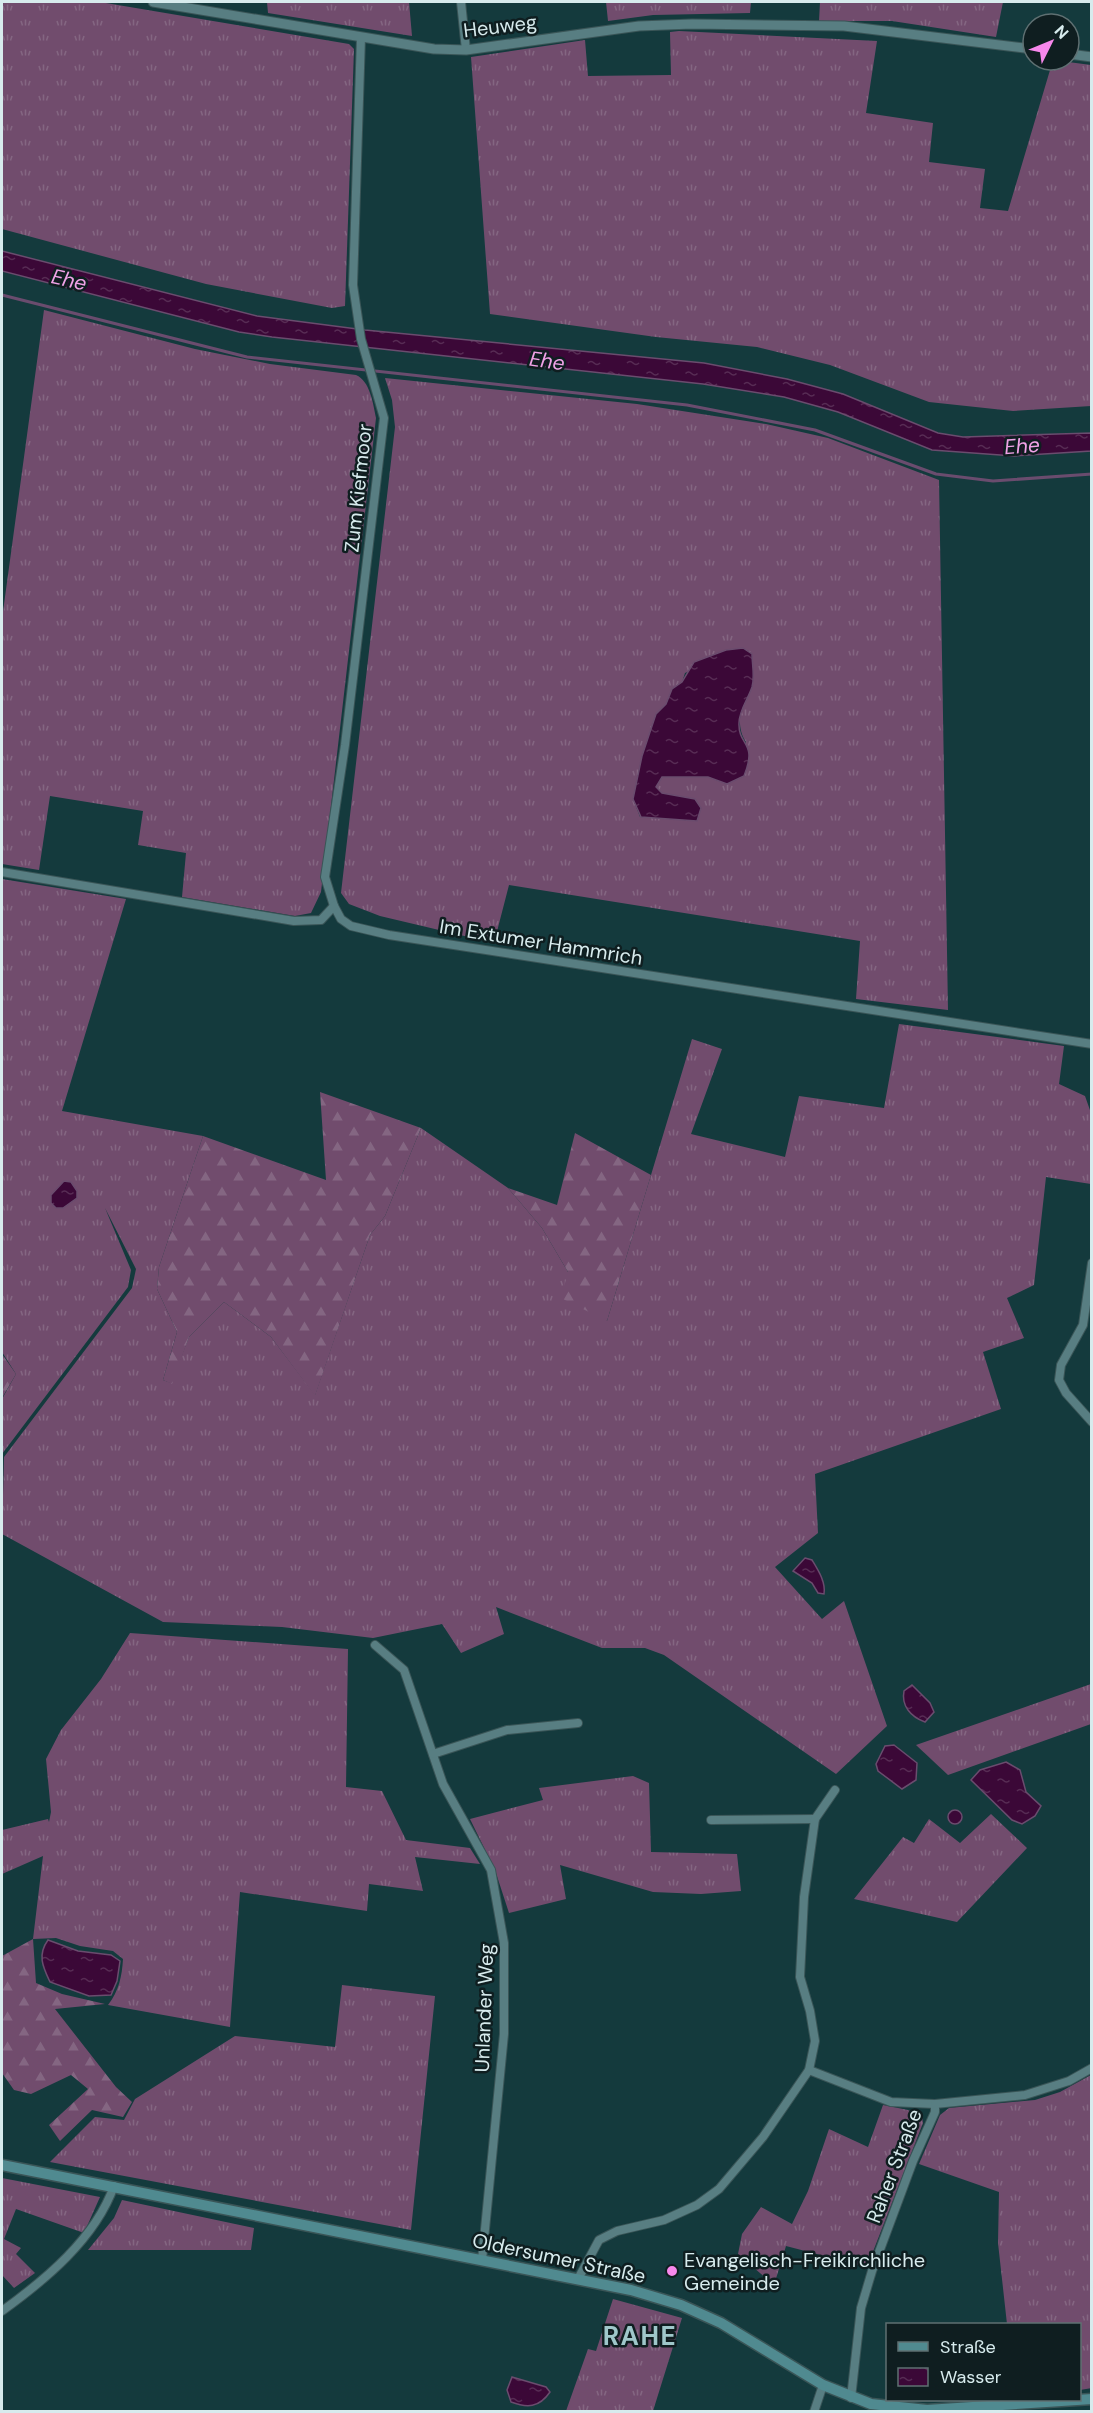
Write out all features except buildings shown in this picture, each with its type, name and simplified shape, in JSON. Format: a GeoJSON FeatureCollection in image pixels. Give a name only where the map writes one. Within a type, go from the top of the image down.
{"type":"FeatureCollection","features":[{"type":"Feature","properties":{"kind":"main road","name":"Oldersumer Straße"},"geometry":{"type":"LineString","coordinates":[[2,2166],[114,2186],[578,2279],[681,2305],[721,2323],[823,2385],[851,2398],[884,2407],[927,2410],[1062,2401]]}},
{"type":"Feature","properties":{"kind":"street","name":"Heuweg"},"geometry":{"type":"LineString","coordinates":[[153,2],[434,49],[466,50],[639,26],[692,24],[844,26],[1021,48]]}},
{"type":"Feature","properties":{"kind":"street"},"geometry":{"type":"LineString","coordinates":[[460,2],[466,50]]}},
{"type":"Feature","properties":{"kind":"street","name":"Zum Kiefmoor"},"geometry":{"type":"LineString","coordinates":[[333,906],[326,877],[345,746],[384,418],[362,339],[354,291],[361,37]]}},
{"type":"Feature","properties":{"kind":"street"},"geometry":{"type":"LineString","coordinates":[[2,872],[294,921],[321,920],[333,906]]}},
{"type":"Feature","properties":{"kind":"street","name":"Im Extumer Hammrich"},"geometry":{"type":"LineString","coordinates":[[333,906],[341,919],[351,927],[389,934],[1092,1044]]}},
{"type":"Feature","properties":{"kind":"street"},"geometry":{"type":"LineString","coordinates":[[1092,1263],[1083,1325],[1061,1365],[1059,1380],[1066,1393],[1092,1422]]}},
{"type":"Feature","properties":{"kind":"street","name":"Unlander Weg"},"geometry":{"type":"LineString","coordinates":[[375,1645],[404,1670],[443,1784],[491,1870],[504,1943],[504,2034],[482,2260]]}},
{"type":"Feature","properties":{"kind":"street"},"geometry":{"type":"LineString","coordinates":[[433,1754],[507,1730],[578,1723]]}},
{"type":"Feature","properties":{"kind":"street"},"geometry":{"type":"LineString","coordinates":[[578,2279],[599,2240],[617,2231],[664,2220],[697,2205],[719,2189],[763,2137],[809,2070],[815,2041],[810,2011],[800,1977],[804,1897],[815,1819],[835,1790]]}},
{"type":"Feature","properties":{"kind":"street"},"geometry":{"type":"LineString","coordinates":[[711,1820],[815,1819]]}},
{"type":"Feature","properties":{"kind":"street","name":"Raher Straße"},"geometry":{"type":"LineString","coordinates":[[851,2398],[861,2308],[872,2271],[913,2161],[935,2112],[935,2104],[1025,2095],[1069,2080],[1092,2068]]}},
{"type":"Feature","properties":{"kind":"street"},"geometry":{"type":"LineString","coordinates":[[809,2070],[891,2102],[935,2104]]}},
{"type":"Feature","properties":{"kind":"street"},"geometry":{"type":"LineString","coordinates":[[2,2311],[30,2290],[80,2243],[114,2186]]}},
{"type":"Feature","properties":{"kind":"street"},"geometry":{"type":"LineString","coordinates":[[814,2412],[823,2385]]}},
{"type":"Feature","properties":{"kind":"green space"},"geometry":{"type":"Polygon","coordinates":[[[2,2],[100,2],[349,44],[354,49],[345,306],[332,308],[206,284],[2,229],[2,2]]]}},
{"type":"Feature","properties":{"kind":"green space"},"geometry":{"type":"Polygon","coordinates":[[[267,2],[409,2],[412,36],[268,13],[267,2]]]}},
{"type":"Feature","properties":{"kind":"green space"},"geometry":{"type":"Polygon","coordinates":[[[606,2],[751,2],[750,13],[653,15],[608,21],[606,2]]]}},
{"type":"Feature","properties":{"kind":"green space"},"geometry":{"type":"Polygon","coordinates":[[[820,2],[1003,2],[996,37],[892,21],[819,21],[820,2]]]}},
{"type":"Feature","properties":{"kind":"green space"},"geometry":{"type":"Polygon","coordinates":[[[670,32],[877,41],[866,113],[933,123],[929,162],[985,169],[980,208],[1008,211],[1049,72],[1081,72],[1081,64],[1091,65],[1091,406],[1013,411],[929,402],[830,365],[757,347],[656,337],[490,314],[471,57],[585,40],[588,76],[671,75],[670,32]]]}},
{"type":"Feature","properties":{"kind":"green space"},"geometry":{"type":"Polygon","coordinates":[[[44,310],[195,349],[270,364],[356,375],[368,387],[376,418],[321,892],[311,913],[295,916],[182,897],[186,853],[138,845],[143,811],[50,796],[39,870],[2,864],[2,619],[44,310]]]}},
{"type":"Feature","properties":{"kind":"green space"},"geometry":{"type":"Polygon","coordinates":[[[385,378],[637,404],[766,424],[828,438],[939,480],[948,1010],[856,999],[860,941],[509,885],[494,943],[380,916],[349,904],[341,893],[395,427],[392,400],[385,378]],[[743,648],[685,673],[682,682],[672,689],[666,704],[656,714],[642,756],[633,799],[640,817],[697,821],[675,796],[662,793],[656,787],[662,777],[708,777],[727,784],[746,742],[741,732],[740,722],[752,654],[743,648]]]}},
{"type":"Feature","properties":{"kind":"green space"},"geometry":{"type":"Polygon","coordinates":[[[2,879],[126,899],[62,1111],[203,1136],[159,1267],[157,1289],[177,1332],[163,1380],[171,1383],[189,1337],[224,1302],[271,1337],[315,1395],[370,1235],[385,1216],[421,1128],[508,1188],[542,1228],[568,1272],[607,1321],[692,1039],[722,1049],[691,1134],[785,1157],[799,1096],[884,1108],[899,1024],[1064,1046],[1059,1084],[1085,1096],[1091,1113],[1091,1184],[1046,1177],[1034,1285],[1007,1298],[1024,1338],[983,1352],[1001,1409],[815,1474],[818,1533],[775,1567],[822,1619],[844,1601],[887,1726],[836,1774],[664,1655],[645,1648],[602,1648],[496,1607],[504,1634],[461,1653],[442,1624],[373,1638],[282,1627],[163,1622],[2,1534],[4,1457],[132,1288],[136,1269],[105,1208],[131,1270],[128,1287],[2,1454],[2,1399],[16,1374],[2,1352],[2,879]]]}},
{"type":"Feature","properties":{"kind":"green space"},"geometry":{"type":"Polygon","coordinates":[[[320,1092],[421,1128],[385,1216],[370,1235],[315,1396],[271,1337],[224,1302],[189,1337],[172,1384],[163,1380],[177,1332],[157,1289],[159,1267],[203,1136],[326,1180],[320,1092]]]}},
{"type":"Feature","properties":{"kind":"green space"},"geometry":{"type":"Polygon","coordinates":[[[575,1133],[651,1175],[607,1321],[561,1298],[568,1272],[542,1228],[508,1188],[557,1205],[575,1133]]]}},
{"type":"Feature","properties":{"kind":"green space"},"geometry":{"type":"Polygon","coordinates":[[[2,1354],[16,1374],[2,1398],[2,1354]]]}},
{"type":"Feature","properties":{"kind":"green space"},"geometry":{"type":"Polygon","coordinates":[[[130,1633],[348,1649],[346,1787],[382,1791],[406,1840],[470,1848],[480,1864],[415,1857],[423,1891],[369,1884],[367,1911],[240,1892],[230,2027],[108,2005],[119,1983],[123,1959],[113,1951],[80,1946],[56,1938],[33,1939],[43,1856],[2,1874],[2,1830],[48,1819],[49,1822],[51,1812],[46,1759],[61,1730],[101,1679],[130,1633]]]}},
{"type":"Feature","properties":{"kind":"green space"},"geometry":{"type":"Polygon","coordinates":[[[1091,1684],[1091,1724],[948,1775],[916,1745],[1091,1684]]]}},
{"type":"Feature","properties":{"kind":"green space"},"geometry":{"type":"Polygon","coordinates":[[[633,1776],[649,1783],[651,1852],[737,1854],[741,1891],[701,1894],[653,1892],[560,1865],[566,1899],[509,1913],[495,1870],[470,1819],[543,1800],[539,1788],[633,1776]]]}},
{"type":"Feature","properties":{"kind":"green space"},"geometry":{"type":"Polygon","coordinates":[[[991,1814],[1027,1848],[957,1922],[854,1899],[903,1837],[914,1843],[929,1819],[960,1843],[991,1814]]]}},
{"type":"Feature","properties":{"kind":"green space"},"geometry":{"type":"Polygon","coordinates":[[[33,1939],[36,1983],[62,1994],[105,2004],[55,2009],[116,2087],[132,2102],[123,2117],[92,2110],[60,2141],[49,2125],[88,2089],[71,2075],[31,2094],[14,2090],[2,2073],[2,1956],[33,1939]]]}},
{"type":"Feature","properties":{"kind":"green space"},"geometry":{"type":"Polygon","coordinates":[[[342,1985],[435,1996],[411,2230],[50,2162],[95,2117],[124,2120],[135,2099],[235,2036],[335,2047],[342,1985]]]}},
{"type":"Feature","properties":{"kind":"green space"},"geometry":{"type":"Polygon","coordinates":[[[1091,2075],[1092,2388],[1081,2390],[1081,2323],[1007,2323],[998,2243],[999,2192],[919,2164],[940,2115],[949,2108],[1035,2100],[1060,2092],[1091,2075]]]}},
{"type":"Feature","properties":{"kind":"green space"},"geometry":{"type":"Polygon","coordinates":[[[883,2105],[908,2110],[922,2117],[923,2123],[867,2267],[786,2246],[774,2285],[738,2254],[742,2234],[761,2207],[792,2224],[808,2191],[829,2129],[868,2147],[883,2105]]]}},
{"type":"Feature","properties":{"kind":"green space"},"geometry":{"type":"Polygon","coordinates":[[[2,2178],[100,2197],[84,2233],[16,2209],[4,2239],[21,2248],[16,2254],[35,2273],[14,2288],[2,2275],[2,2178]]]}},
{"type":"Feature","properties":{"kind":"green space"},"geometry":{"type":"Polygon","coordinates":[[[122,2200],[254,2228],[251,2250],[88,2250],[114,2218],[122,2200]]]}},
{"type":"Feature","properties":{"kind":"green space"},"geometry":{"type":"Polygon","coordinates":[[[613,2299],[682,2318],[653,2411],[566,2411],[588,2349],[596,2351],[613,2299]]]}},
{"type":"Feature","properties":{"kind":"water","name":"Ehe"},"geometry":{"type":"Polygon","coordinates":[[[2,251],[257,316],[365,330],[704,363],[787,379],[843,394],[938,433],[963,437],[1091,433],[1091,451],[1014,456],[932,450],[838,412],[784,397],[703,384],[239,332],[2,271],[2,251]]]}},
{"type":"Feature","properties":{"kind":"water"},"geometry":{"type":"Polygon","coordinates":[[[743,648],[752,654],[753,675],[752,687],[739,718],[741,736],[749,756],[744,776],[727,784],[708,777],[662,777],[656,787],[662,793],[695,799],[701,808],[697,821],[641,817],[633,799],[642,756],[656,714],[666,704],[672,689],[682,682],[694,662],[726,650],[743,648]]]}},
{"type":"Feature","properties":{"kind":"water"},"geometry":{"type":"Polygon","coordinates":[[[64,1181],[71,1182],[77,1191],[77,1198],[63,1208],[56,1208],[51,1203],[51,1195],[64,1181]]]}},
{"type":"Feature","properties":{"kind":"water"},"geometry":{"type":"Polygon","coordinates":[[[805,1558],[812,1560],[819,1572],[824,1585],[824,1594],[818,1593],[812,1583],[793,1571],[805,1558]]]}},
{"type":"Feature","properties":{"kind":"water"},"geometry":{"type":"Polygon","coordinates":[[[912,1685],[930,1703],[934,1712],[925,1722],[911,1714],[904,1701],[904,1691],[912,1685]]]}},
{"type":"Feature","properties":{"kind":"water"},"geometry":{"type":"Polygon","coordinates":[[[894,1745],[917,1763],[916,1780],[902,1789],[878,1771],[876,1764],[885,1746],[894,1745]]]}},
{"type":"Feature","properties":{"kind":"water"},"geometry":{"type":"Polygon","coordinates":[[[1006,1762],[1020,1770],[1026,1792],[1041,1806],[1035,1816],[1022,1824],[1012,1820],[971,1780],[980,1770],[1006,1762]]]}},
{"type":"Feature","properties":{"kind":"water"},"geometry":{"type":"Polygon","coordinates":[[[955,1810],[960,1812],[962,1817],[960,1822],[955,1824],[950,1822],[948,1817],[950,1812],[955,1810]]]}},
{"type":"Feature","properties":{"kind":"water"},"geometry":{"type":"Polygon","coordinates":[[[48,1940],[78,1951],[111,1955],[120,1961],[117,1981],[111,1995],[89,1996],[50,1982],[43,1966],[42,1956],[48,1940]]]}},
{"type":"Feature","properties":{"kind":"water"},"geometry":{"type":"Polygon","coordinates":[[[512,2377],[546,2387],[550,2392],[537,2404],[527,2406],[511,2402],[507,2390],[512,2377]]]}},
{"type":"Feature","properties":{"kind":"waterway"},"geometry":{"type":"LineString","coordinates":[[2,295],[247,357],[687,405],[815,430],[936,474],[993,481],[1092,474]]}},
{"type":"Feature","properties":{"kind":"place","name":"Evangelisch-Freikirchliche Gemeinde"},"geometry":{"type":"Point","coordinates":[672,2271]}},
{"type":"Feature","properties":{"kind":"district","name":"RAHE"},"geometry":{"type":"Point","coordinates":[640,2336]}}]}
